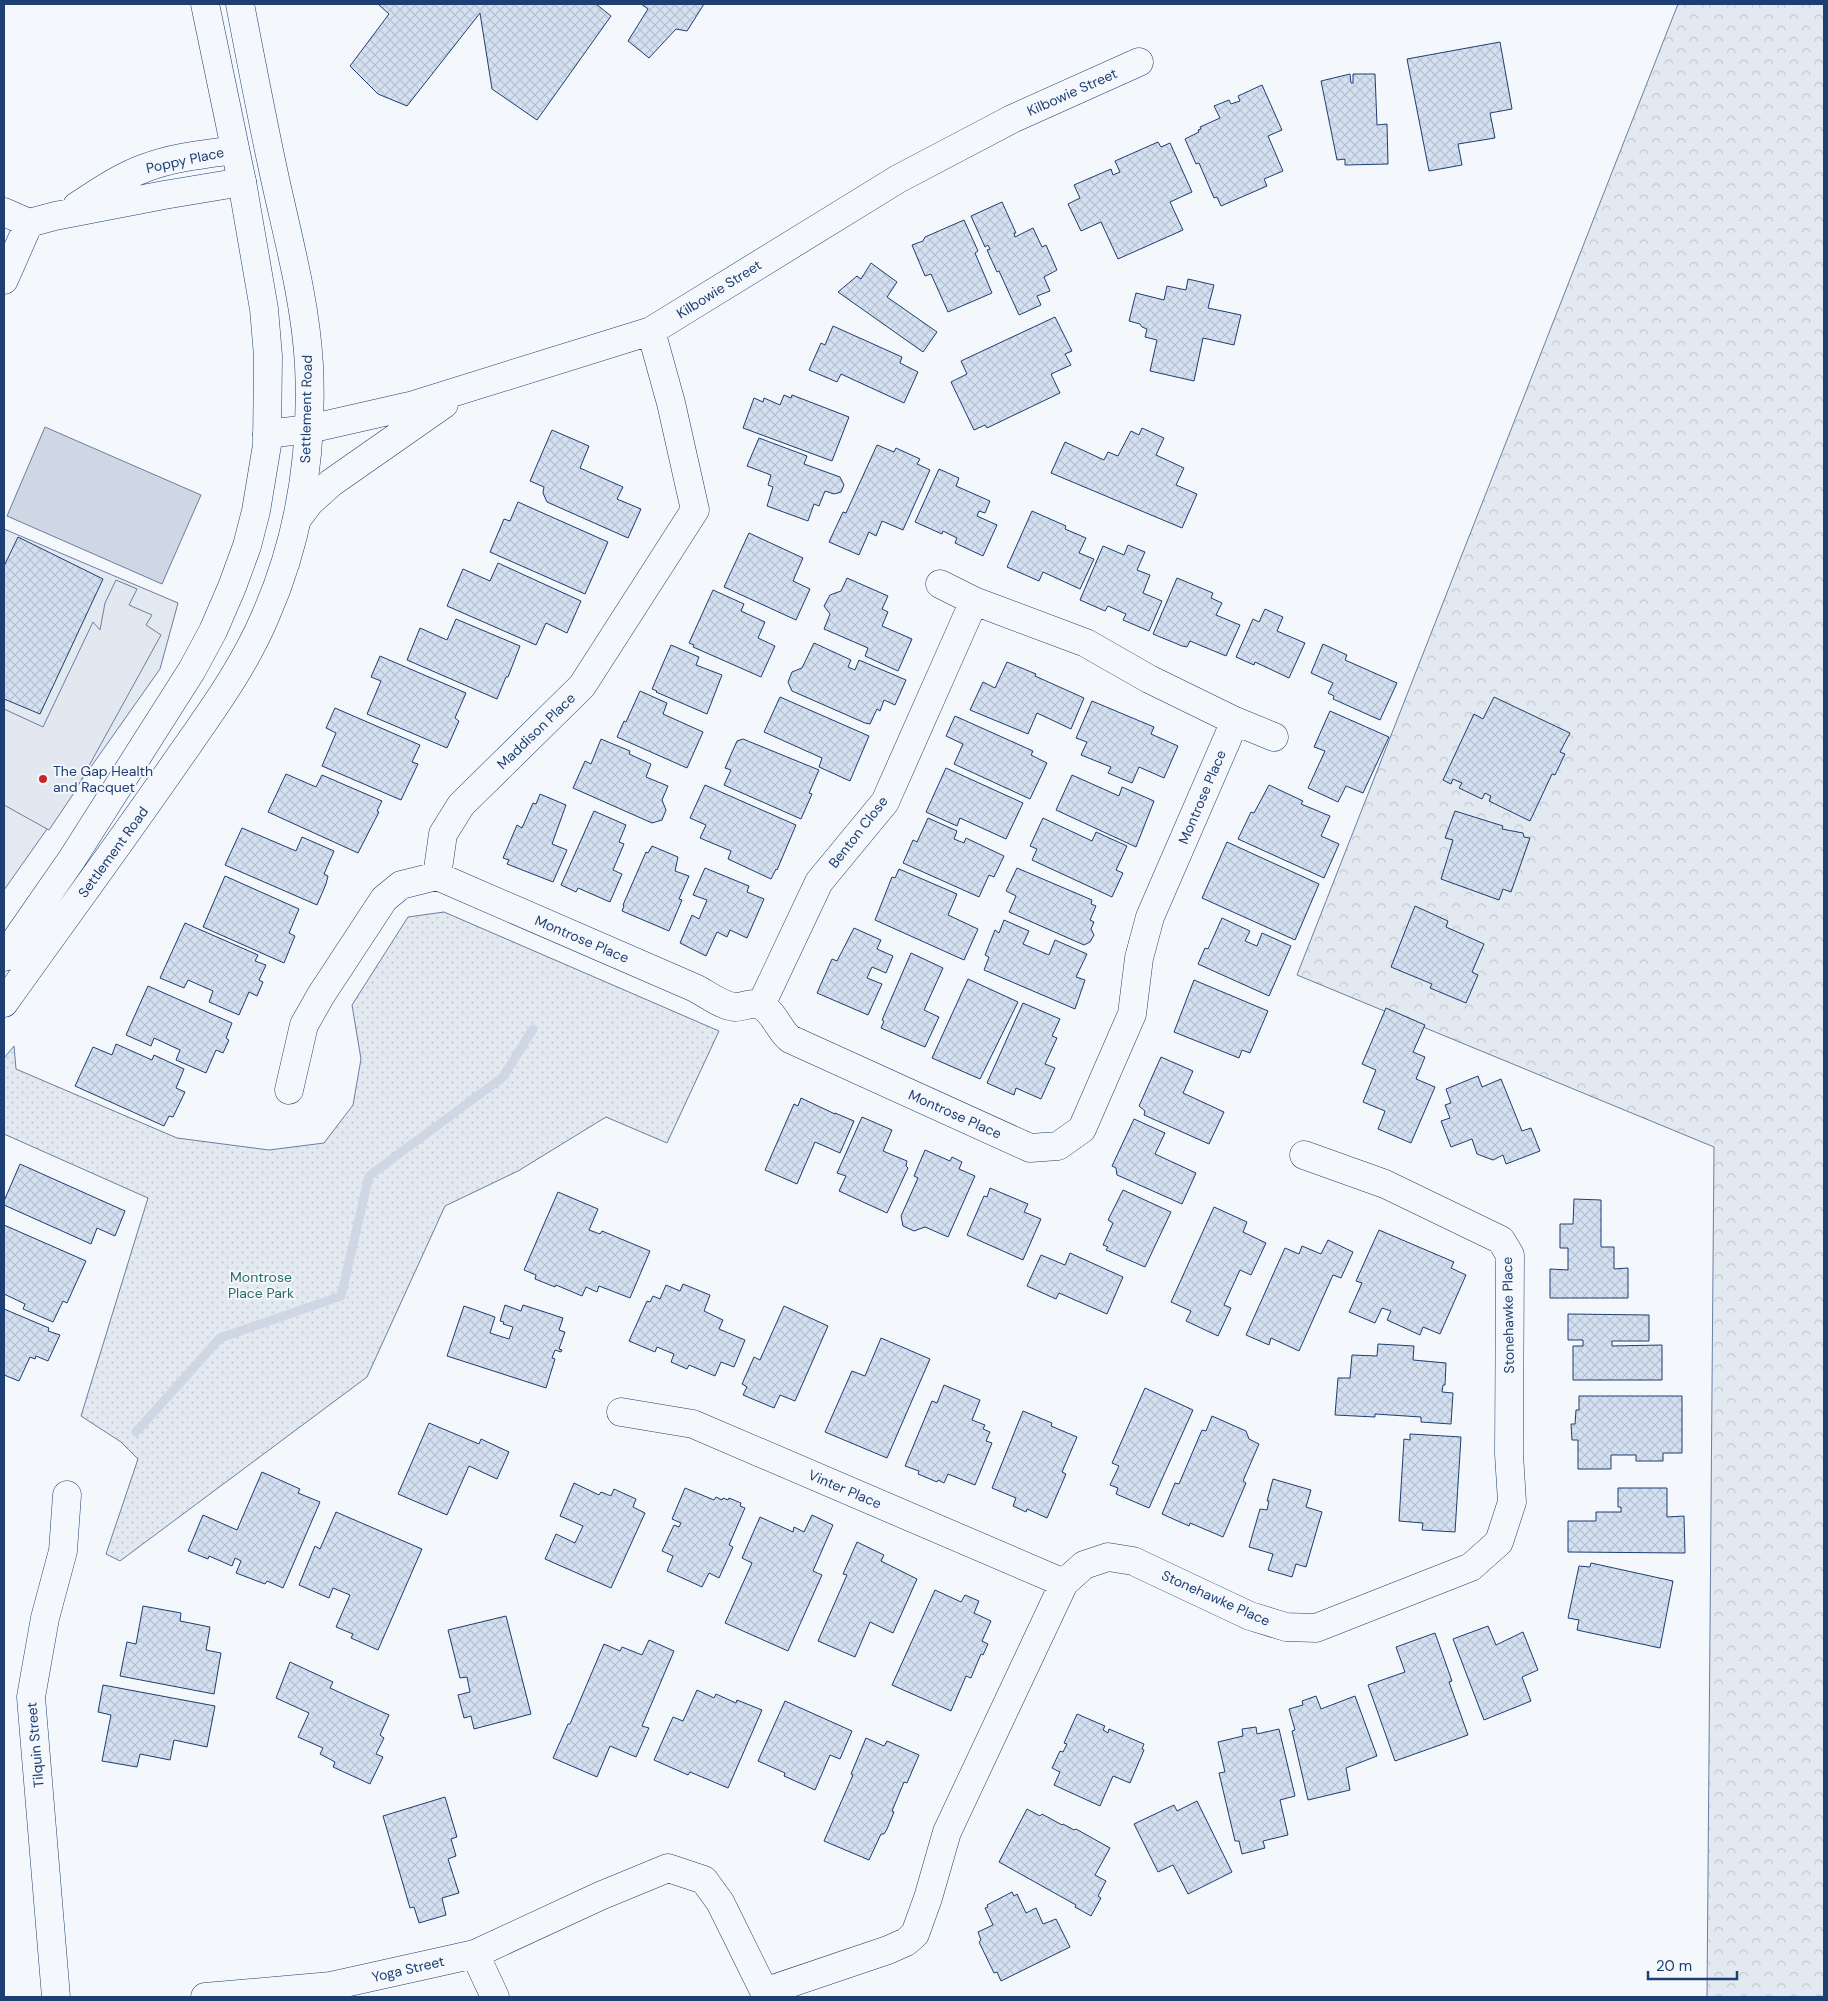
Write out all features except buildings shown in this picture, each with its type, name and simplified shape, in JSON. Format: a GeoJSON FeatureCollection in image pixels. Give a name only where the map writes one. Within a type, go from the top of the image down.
{"type":"FeatureCollection","features":[{"type":"Feature","properties":{"kind":"street","name":"Settlement Road"},"geometry":{"type":"LineString","coordinates":[[4,957],[72,859],[204,649],[225,603],[247,546],[263,479],[267,434],[268,356],[261,285],[236,150],[205,4]]}},
{"type":"Feature","properties":{"kind":"street","name":"Settlement Road"},"geometry":{"type":"LineString","coordinates":[[4,1003],[122,841],[230,682],[265,618],[286,560],[297,519],[306,467],[309,429],[308,349],[297,280],[270,160],[240,4]]}},
{"type":"Feature","properties":{"kind":"street","name":"Kilbowie Street"},"geometry":{"type":"LineString","coordinates":[[267,434],[309,429],[410,406],[651,331],[898,178],[1012,119],[1139,62]]}},
{"type":"Feature","properties":{"kind":"street"},"geometry":{"type":"LineString","coordinates":[[236,150],[270,160]]}},
{"type":"Feature","properties":{"kind":"street","name":"Poppy Place"},"geometry":{"type":"LineString","coordinates":[[56,216],[77,206],[124,177],[144,168],[180,158],[236,150]]}},
{"type":"Feature","properties":{"kind":"street"},"geometry":{"type":"LineString","coordinates":[[242,182],[270,160]]}},
{"type":"Feature","properties":{"kind":"street","name":"Poppy Place"},"geometry":{"type":"LineString","coordinates":[[29,223],[164,195],[242,182]]}},
{"type":"Feature","properties":{"kind":"street"},"geometry":{"type":"LineString","coordinates":[[4,212],[29,223],[4,280]]}},
{"type":"Feature","properties":{"kind":"street"},"geometry":{"type":"LineString","coordinates":[[261,285],[297,280]]}},
{"type":"Feature","properties":{"kind":"street","name":"Maddison Place"},"geometry":{"type":"LineString","coordinates":[[437,876],[443,834],[460,805],[582,686],[696,510],[671,403],[651,331]]}},
{"type":"Feature","properties":{"kind":"street"},"geometry":{"type":"LineString","coordinates":[[297,519],[310,502],[331,483],[466,390]]}},
{"type":"Feature","properties":{"kind":"street"},"geometry":{"type":"LineString","coordinates":[[940,584],[974,601],[1086,643],[1149,679],[1235,721],[1274,737]]}},
{"type":"Feature","properties":{"kind":"street","name":"Benton Close"},"geometry":{"type":"LineString","coordinates":[[761,1005],[818,882],[884,802],[974,601]]}},
{"type":"Feature","properties":{"kind":"street","name":"Montrose Place"},"geometry":{"type":"LineString","coordinates":[[437,876],[696,988],[725,1004],[735,1006],[761,1005],[768,1011],[782,1033],[790,1039],[1030,1148],[1058,1146],[1082,1129],[1120,1044],[1132,1014],[1139,958],[1150,917],[1235,721]]}},
{"type":"Feature","properties":{"kind":"street"},"geometry":{"type":"LineString","coordinates":[[288,1090],[304,1025],[321,995],[384,899],[401,885],[437,876]]}},
{"type":"Feature","properties":{"kind":"street","name":"Stonehawke Place"},"geometry":{"type":"LineString","coordinates":[[766,1995],[888,1950],[906,1942],[915,1934],[928,1898],[947,1832],[1064,1583],[1084,1565],[1108,1558],[1133,1561],[1250,1616],[1286,1627],[1316,1628],[1471,1567],[1499,1542],[1512,1502],[1509,1454],[1510,1255],[1502,1240],[1385,1184],[1304,1155]]}},
{"type":"Feature","properties":{"kind":"street","name":"Vinter Place"},"geometry":{"type":"LineString","coordinates":[[621,1412],[693,1424],[1064,1583]]}},
{"type":"Feature","properties":{"kind":"street","name":"Tilquin Street"},"geometry":{"type":"LineString","coordinates":[[56,1997],[30,1697],[45,1618],[63,1551],[67,1495]]}},
{"type":"Feature","properties":{"kind":"street","name":"Yoga Street"},"geometry":{"type":"LineString","coordinates":[[205,1997],[331,1986],[475,1954],[600,1896],[668,1868],[704,1880],[720,1902],[766,1995]]}},
{"type":"Feature","properties":{"kind":"street"},"geometry":{"type":"LineString","coordinates":[[475,1954],[495,1997]]}},
{"type":"Feature","properties":{"kind":"green space"},"geometry":{"type":"Polygon","coordinates":[[[1678,4],[1824,4],[1824,1997],[1707,1997],[1714,1147],[1297,975],[1678,4]]]}},
{"type":"Feature","properties":{"kind":"green space","name":"The Gap Health and Racquet"},"geometry":{"type":"Polygon","coordinates":[[[4,529],[178,603],[160,669],[4,890],[4,529]]]}},
{"type":"Feature","properties":{"kind":"green space","name":"Montrose Place Park"},"geometry":{"type":"Polygon","coordinates":[[[444,912],[719,1031],[667,1143],[606,1117],[518,1171],[445,1206],[367,1377],[120,1561],[106,1554],[138,1459],[121,1442],[81,1416],[148,1198],[4,1134],[4,1058],[14,1046],[16,1069],[177,1138],[269,1150],[324,1143],[353,1105],[361,1059],[352,1005],[408,917],[444,912]]]}},
{"type":"Feature","properties":{"kind":"shaded area"},"geometry":{"type":"Polygon","coordinates":[[[45,427],[201,495],[162,584],[7,516],[45,427]]]}},
{"type":"Feature","properties":{"kind":"shaded area"},"geometry":{"type":"Polygon","coordinates":[[[116,580],[137,589],[129,605],[152,615],[146,625],[161,635],[74,793],[49,830],[4,805],[4,709],[43,727],[93,622],[100,630],[105,603],[116,580]]]}},
{"type":"Feature","properties":{"kind":"waterway"},"geometry":{"type":"LineString","coordinates":[[136,1432],[220,1338],[341,1296],[369,1176],[503,1077],[533,1029]]}},
{"type":"Feature","properties":{"kind":"place","name":"The Gap Health and Racquet"},"geometry":{"type":"Point","coordinates":[43,779]}}]}
